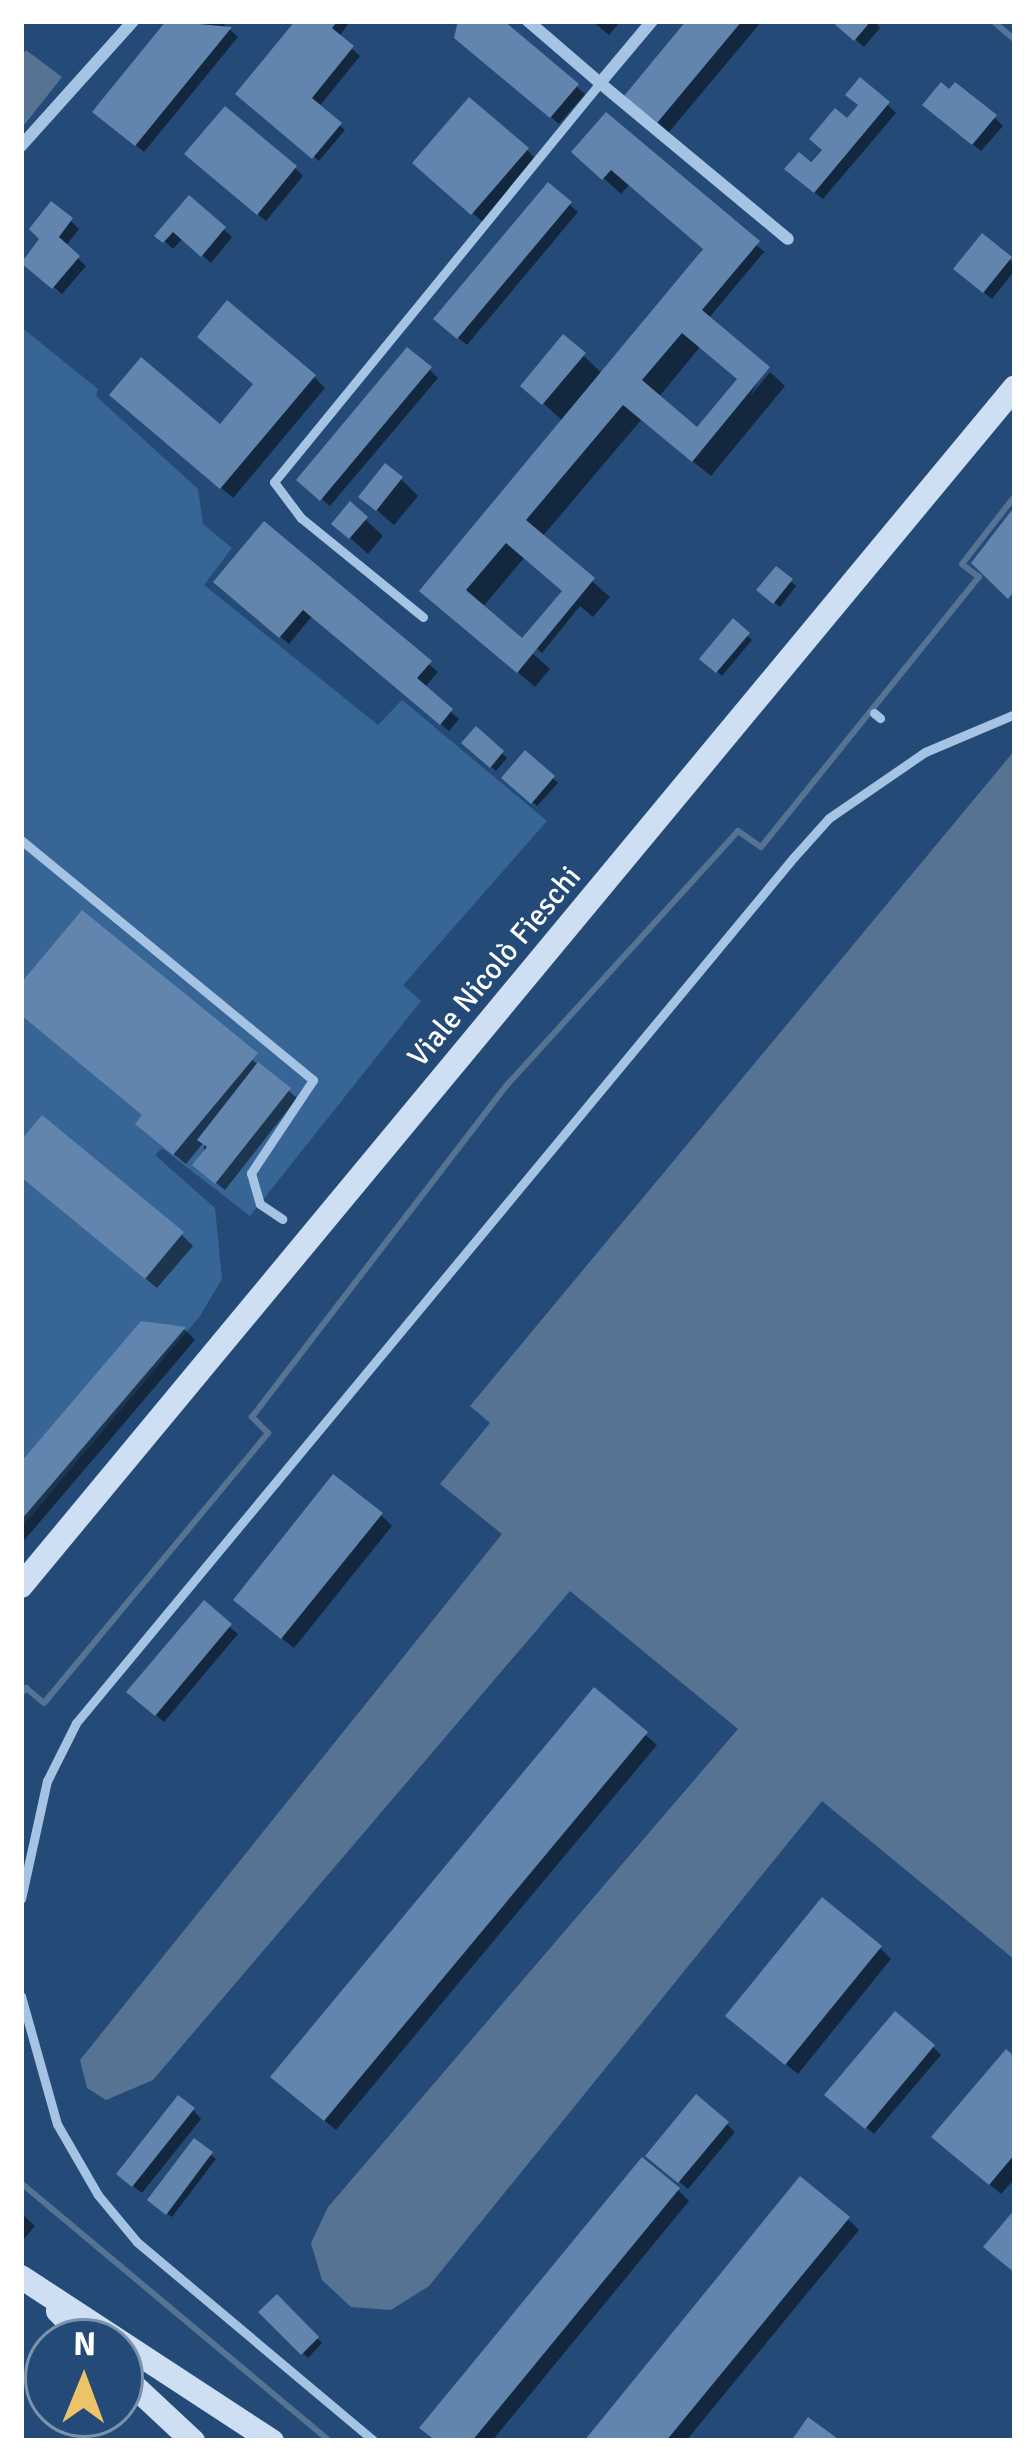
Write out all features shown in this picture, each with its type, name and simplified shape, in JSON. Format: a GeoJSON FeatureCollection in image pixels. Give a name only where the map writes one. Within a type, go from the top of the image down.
{"type":"FeatureCollection","features":[{"type":"Feature","properties":{"kind":"main road","name":"Viale Nicolò Fieschi"},"geometry":{"type":"LineString","coordinates":[[21,1586],[1015,387]]}},
{"type":"Feature","properties":{"kind":"main road"},"geometry":{"type":"LineString","coordinates":[[26,2280],[65,2318]]}},
{"type":"Feature","properties":{"kind":"main road"},"geometry":{"type":"LineString","coordinates":[[26,2280],[210,2393],[272,2441]]}},
{"type":"Feature","properties":{"kind":"main road"},"geometry":{"type":"LineString","coordinates":[[144,2395],[193,2441]]}},
{"type":"Feature","properties":{"kind":"street"},"geometry":{"type":"LineString","coordinates":[[21,146],[133,21]]}},
{"type":"Feature","properties":{"kind":"street"},"geometry":{"type":"LineString","coordinates":[[528,21],[788,239]]}},
{"type":"Feature","properties":{"kind":"street"},"geometry":{"type":"LineString","coordinates":[[600,83],[652,21]]}},
{"type":"Feature","properties":{"kind":"lane"},"geometry":{"type":"LineString","coordinates":[[424,617],[301,518],[274,482],[600,83]]}},
{"type":"Feature","properties":{"kind":"lane"},"geometry":{"type":"LineString","coordinates":[[21,1899],[47,1781],[76,1723],[794,857],[829,818],[925,752],[1015,714]]}},
{"type":"Feature","properties":{"kind":"lane"},"geometry":{"type":"LineString","coordinates":[[21,840],[313,1080],[251,1173],[260,1204],[282,1219]]}},
{"type":"Feature","properties":{"kind":"lane"},"geometry":{"type":"LineString","coordinates":[[21,1996],[57,2124],[98,2195],[137,2242],[374,2441]]}},
{"type":"Feature","properties":{"kind":"shaded area"},"geometry":{"type":"Polygon","coordinates":[[[26,50],[62,77],[21,129],[21,56],[26,50]]]}},
{"type":"Feature","properties":{"kind":"shaded area"},"geometry":{"type":"Polygon","coordinates":[[[21,327],[98,389],[96,396],[198,489],[203,524],[232,548],[204,585],[378,725],[402,700],[547,821],[403,985],[421,1001],[250,1216],[162,1148],[155,1155],[215,1208],[222,1279],[200,1316],[21,1528],[21,327]]]}},
{"type":"Feature","properties":{"kind":"shaded area"},"geometry":{"type":"Polygon","coordinates":[[[1015,750],[1015,1960],[822,1801],[429,2286],[391,2310],[351,2307],[322,2280],[311,2243],[328,2207],[738,1729],[570,1591],[153,2080],[106,2100],[87,2088],[80,2060],[502,1534],[440,1484],[490,1423],[470,1406],[1015,750]]]}},
{"type":"Feature","properties":{"kind":"building"},"geometry":{"type":"Polygon","coordinates":[[[166,21],[232,27],[135,146],[92,112],[166,21]]]}},
{"type":"Feature","properties":{"kind":"building"},"geometry":{"type":"Polygon","coordinates":[[[295,21],[338,21],[332,28],[354,46],[312,98],[342,123],[312,159],[235,94],[295,21]]]}},
{"type":"Feature","properties":{"kind":"building"},"geometry":{"type":"Polygon","coordinates":[[[458,21],[504,21],[579,84],[550,118],[454,38],[458,21]]]}},
{"type":"Feature","properties":{"kind":"building"},"geometry":{"type":"Polygon","coordinates":[[[686,21],[742,21],[657,123],[624,96],[686,21]]]}},
{"type":"Feature","properties":{"kind":"building"},"geometry":{"type":"Polygon","coordinates":[[[831,21],[871,21],[854,41],[831,21]]]}},
{"type":"Feature","properties":{"kind":"building"},"geometry":{"type":"Polygon","coordinates":[[[860,77],[890,102],[814,193],[784,169],[799,152],[811,162],[822,150],[809,139],[835,108],[847,118],[858,105],[845,95],[860,77]]]}},
{"type":"Feature","properties":{"kind":"building"},"geometry":{"type":"Polygon","coordinates":[[[941,82],[949,89],[955,82],[997,115],[972,145],[922,105],[941,82]]]}},
{"type":"Feature","properties":{"kind":"building"},"geometry":{"type":"Polygon","coordinates":[[[469,97],[529,148],[471,215],[412,163],[469,97]]]}},
{"type":"Feature","properties":{"kind":"building"},"geometry":{"type":"Polygon","coordinates":[[[225,106],[297,166],[257,215],[184,154],[225,106]]]}},
{"type":"Feature","properties":{"kind":"building"},"geometry":{"type":"Polygon","coordinates":[[[606,112],[760,241],[702,310],[770,367],[692,462],[623,405],[526,520],[595,578],[517,673],[419,591],[703,249],[611,170],[602,180],[571,152],[606,112]],[[682,333],[642,380],[697,427],[737,379],[682,333]],[[506,543],[466,590],[522,638],[562,591],[506,543]]]}},
{"type":"Feature","properties":{"kind":"building"},"geometry":{"type":"Polygon","coordinates":[[[548,182],[572,202],[457,339],[433,319],[548,182]]]}},
{"type":"Feature","properties":{"kind":"building"},"geometry":{"type":"Polygon","coordinates":[[[189,195],[226,227],[201,257],[173,232],[163,243],[154,236],[189,195]]]}},
{"type":"Feature","properties":{"kind":"building"},"geometry":{"type":"Polygon","coordinates":[[[51,201],[73,218],[59,237],[80,256],[52,289],[21,263],[39,239],[29,229],[51,201]]]}},
{"type":"Feature","properties":{"kind":"building"},"geometry":{"type":"Polygon","coordinates":[[[982,233],[1012,257],[983,293],[953,269],[982,233]]]}},
{"type":"Feature","properties":{"kind":"building"},"geometry":{"type":"Polygon","coordinates":[[[227,300],[316,375],[220,489],[109,395],[141,357],[220,424],[253,384],[197,337],[227,300]]]}},
{"type":"Feature","properties":{"kind":"building"},"geometry":{"type":"Polygon","coordinates":[[[563,334],[586,353],[542,405],[520,386],[563,334]]]}},
{"type":"Feature","properties":{"kind":"building"},"geometry":{"type":"Polygon","coordinates":[[[407,347],[432,367],[320,501],[296,480],[407,347]]]}},
{"type":"Feature","properties":{"kind":"building"},"geometry":{"type":"Polygon","coordinates":[[[385,463],[403,477],[376,511],[358,497],[385,463]]]}},
{"type":"Feature","properties":{"kind":"building"},"geometry":{"type":"Polygon","coordinates":[[[350,501],[368,517],[349,539],[331,524],[350,501]]]}},
{"type":"Feature","properties":{"kind":"building"},"geometry":{"type":"Polygon","coordinates":[[[1015,506],[1015,590],[1008,599],[971,563],[1015,506]]]}},
{"type":"Feature","properties":{"kind":"building"},"geometry":{"type":"Polygon","coordinates":[[[264,521],[432,661],[417,678],[453,709],[440,725],[303,610],[279,638],[213,582],[264,521]]]}},
{"type":"Feature","properties":{"kind":"building"},"geometry":{"type":"Polygon","coordinates":[[[776,566],[793,579],[773,604],[756,590],[776,566]]]}},
{"type":"Feature","properties":{"kind":"building"},"geometry":{"type":"Polygon","coordinates":[[[733,618],[750,633],[716,673],[699,659],[733,618]]]}},
{"type":"Feature","properties":{"kind":"building"},"geometry":{"type":"Polygon","coordinates":[[[476,726],[504,751],[490,768],[461,743],[476,726]]]}},
{"type":"Feature","properties":{"kind":"building"},"geometry":{"type":"Polygon","coordinates":[[[525,750],[555,776],[531,804],[501,778],[525,750]]]}},
{"type":"Feature","properties":{"kind":"building"},"geometry":{"type":"Polygon","coordinates":[[[82,910],[258,1053],[173,1155],[135,1124],[142,1115],[21,1015],[21,983],[82,910]]]}},
{"type":"Feature","properties":{"kind":"building"},"geometry":{"type":"Polygon","coordinates":[[[258,1062],[291,1088],[215,1184],[192,1165],[207,1147],[197,1140],[258,1062]]]}},
{"type":"Feature","properties":{"kind":"building"},"geometry":{"type":"Polygon","coordinates":[[[42,1115],[184,1232],[145,1279],[21,1177],[21,1140],[42,1115]]]}},
{"type":"Feature","properties":{"kind":"building"},"geometry":{"type":"Polygon","coordinates":[[[141,1321],[186,1327],[21,1520],[21,1462],[141,1321]]]}},
{"type":"Feature","properties":{"kind":"building"},"geometry":{"type":"Polygon","coordinates":[[[333,1474],[383,1513],[281,1639],[233,1600],[333,1474]]]}},
{"type":"Feature","properties":{"kind":"building"},"geometry":{"type":"Polygon","coordinates":[[[204,1600],[232,1624],[155,1716],[126,1692],[204,1600]]]}},
{"type":"Feature","properties":{"kind":"building"},"geometry":{"type":"Polygon","coordinates":[[[594,1687],[648,1732],[324,2121],[270,2077],[594,1687]]]}},
{"type":"Feature","properties":{"kind":"building"},"geometry":{"type":"Polygon","coordinates":[[[822,1897],[882,1946],[785,2065],[725,2016],[822,1897]]]}},
{"type":"Feature","properties":{"kind":"building"},"geometry":{"type":"Polygon","coordinates":[[[895,2011],[935,2045],[865,2129],[824,2095],[895,2011]]]}},
{"type":"Feature","properties":{"kind":"building"},"geometry":{"type":"Polygon","coordinates":[[[1006,2049],[1015,2057],[1015,2154],[989,2185],[931,2137],[1006,2049]]]}},
{"type":"Feature","properties":{"kind":"building"},"geometry":{"type":"Polygon","coordinates":[[[696,2094],[729,2122],[678,2183],[645,2156],[696,2094]]]}},
{"type":"Feature","properties":{"kind":"building"},"geometry":{"type":"Polygon","coordinates":[[[178,2095],[195,2108],[132,2187],[116,2174],[178,2095]]]}},
{"type":"Feature","properties":{"kind":"building"},"geometry":{"type":"Polygon","coordinates":[[[194,2138],[213,2152],[166,2215],[147,2200],[194,2138]]]}},
{"type":"Feature","properties":{"kind":"building"},"geometry":{"type":"Polygon","coordinates":[[[642,2157],[680,2188],[472,2441],[436,2441],[419,2428],[642,2157]]]}},
{"type":"Feature","properties":{"kind":"building"},"geometry":{"type":"Polygon","coordinates":[[[800,2176],[850,2217],[666,2441],[584,2441],[800,2176]]]}},
{"type":"Feature","properties":{"kind":"building"},"geometry":{"type":"Polygon","coordinates":[[[1015,2209],[1015,2273],[983,2247],[1015,2209]]]}},
{"type":"Feature","properties":{"kind":"building"},"geometry":{"type":"Polygon","coordinates":[[[277,2294],[319,2337],[301,2355],[258,2312],[277,2294]]]}},
{"type":"Feature","properties":{"kind":"building"},"geometry":{"type":"Polygon","coordinates":[[[808,2417],[841,2441],[791,2441],[808,2417]]]}},
{"type":"Feature","properties":{"kind":"waterway"},"geometry":{"type":"LineString","coordinates":[[993,21],[1015,40]]}},
{"type":"Feature","properties":{"kind":"waterway"},"geometry":{"type":"LineString","coordinates":[[21,1694],[26,1688],[44,1703],[268,1433],[252,1417],[507,1085],[738,831],[761,847],[979,577],[962,564],[1015,496]]}},
{"type":"Feature","properties":{"kind":"waterway"},"geometry":{"type":"LineString","coordinates":[[21,2183],[330,2441]]}}]}
